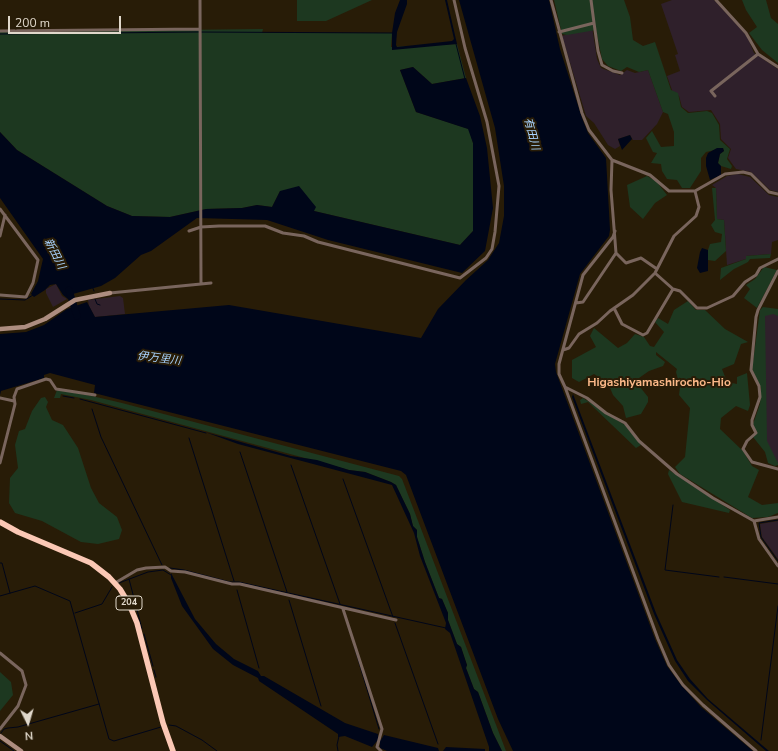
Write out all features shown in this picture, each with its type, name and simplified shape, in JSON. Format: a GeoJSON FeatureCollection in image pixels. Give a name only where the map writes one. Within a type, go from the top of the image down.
{"type":"FeatureCollection","features":[{"type":"Feature","properties":{"kind":"highway","name":"204"},"geometry":{"type":"LineString","coordinates":[[0,522],[25,535],[80,557],[101,570],[115,583],[129,604],[137,623],[163,723],[173,751]]}},
{"type":"Feature","properties":{"kind":"street"},"geometry":{"type":"LineString","coordinates":[[200,0],[201,284]]}},
{"type":"Feature","properties":{"kind":"street"},"geometry":{"type":"LineString","coordinates":[[189,231],[201,225],[265,226],[283,232],[304,236],[318,242],[460,278],[486,258],[492,249],[496,232],[499,186],[487,122],[465,48],[454,0]]}},
{"type":"Feature","properties":{"kind":"street"},"geometry":{"type":"LineString","coordinates":[[551,0],[582,113],[589,130],[612,160],[650,175],[669,191],[695,191],[725,174],[743,172],[751,174],[769,192],[778,194]]}},
{"type":"Feature","properties":{"kind":"street"},"geometry":{"type":"LineString","coordinates":[[591,0],[598,51],[602,65],[612,71],[622,73]]}},
{"type":"Feature","properties":{"kind":"street"},"geometry":{"type":"LineString","coordinates":[[716,0],[746,33],[758,54],[778,67]]}},
{"type":"Feature","properties":{"kind":"street"},"geometry":{"type":"LineString","coordinates":[[559,32],[594,23]]}},
{"type":"Feature","properties":{"kind":"street"},"geometry":{"type":"LineString","coordinates":[[0,31],[200,29]]}},
{"type":"Feature","properties":{"kind":"street"},"geometry":{"type":"LineString","coordinates":[[715,96],[711,91],[758,54]]}},
{"type":"Feature","properties":{"kind":"street"},"geometry":{"type":"LineString","coordinates":[[576,303],[583,302],[616,253],[611,190],[612,160]]}},
{"type":"Feature","properties":{"kind":"street"},"geometry":{"type":"LineString","coordinates":[[563,350],[569,348],[579,334],[597,323],[614,308],[633,295],[655,273],[674,236],[696,216],[699,207],[695,191]]}},
{"type":"Feature","properties":{"kind":"street"},"geometry":{"type":"LineString","coordinates":[[0,209],[38,260],[33,283],[26,297],[0,295]]}},
{"type":"Feature","properties":{"kind":"street"},"geometry":{"type":"LineString","coordinates":[[0,236],[2,222],[5,215]]}},
{"type":"Feature","properties":{"kind":"street"},"geometry":{"type":"LineString","coordinates":[[615,231],[613,237],[583,275],[558,368],[658,639],[669,665],[683,685],[703,705],[756,751]]}},
{"type":"Feature","properties":{"kind":"street"},"geometry":{"type":"LineString","coordinates":[[616,253],[626,263],[641,258],[657,269]]}},
{"type":"Feature","properties":{"kind":"street"},"geometry":{"type":"LineString","coordinates":[[655,273],[673,289],[680,291],[697,308],[707,308],[733,296],[745,282],[756,275],[760,268],[778,259]]}},
{"type":"Feature","properties":{"kind":"street"},"geometry":{"type":"LineString","coordinates":[[778,271],[758,310],[751,370],[759,386],[760,397],[752,420],[752,425],[756,433],[747,440],[743,449],[752,462],[778,470]]}},
{"type":"Feature","properties":{"kind":"street"},"geometry":{"type":"LineString","coordinates":[[0,329],[15,329],[32,325],[44,319],[67,303],[75,300],[110,293],[211,283]]}},
{"type":"Feature","properties":{"kind":"street"},"geometry":{"type":"LineString","coordinates":[[614,308],[622,324],[643,335],[647,333],[673,289]]}},
{"type":"Feature","properties":{"kind":"street"},"geometry":{"type":"LineString","coordinates":[[0,463],[15,404],[14,400],[17,389],[46,379],[50,380],[56,389],[95,395]]}},
{"type":"Feature","properties":{"kind":"street"},"geometry":{"type":"LineString","coordinates":[[565,387],[587,398],[606,412],[625,423],[639,441],[677,474],[754,521],[778,517]]}},
{"type":"Feature","properties":{"kind":"street"},"geometry":{"type":"LineString","coordinates":[[0,398],[14,400]]}},
{"type":"Feature","properties":{"kind":"street"},"geometry":{"type":"LineString","coordinates":[[754,521],[759,539],[778,566]]}},
{"type":"Feature","properties":{"kind":"street"},"geometry":{"type":"LineString","coordinates":[[115,583],[146,568],[159,566],[396,620]]}},
{"type":"Feature","properties":{"kind":"street"},"geometry":{"type":"LineString","coordinates":[[343,609],[382,729],[377,747],[380,751]]}},
{"type":"Feature","properties":{"kind":"street"},"geometry":{"type":"LineString","coordinates":[[0,653],[22,671],[26,685],[18,706],[0,729]]}},
{"type":"Feature","properties":{"kind":"street"},"geometry":{"type":"LineString","coordinates":[[0,736],[21,751]]}},
{"type":"Feature","properties":{"kind":"shaded area"},"geometry":{"type":"Polygon","coordinates":[[[672,0],[714,0],[747,36],[754,53],[778,69],[778,192],[770,190],[751,172],[736,169],[728,158],[731,149],[721,139],[720,124],[711,110],[689,112],[682,107],[679,96],[673,93],[667,76],[680,71],[675,55],[678,54],[661,4],[672,0]]]}},
{"type":"Feature","properties":{"kind":"shaded area"},"geometry":{"type":"Polygon","coordinates":[[[592,26],[597,59],[601,68],[620,75],[627,70],[635,73],[648,70],[663,112],[657,124],[642,140],[633,140],[630,135],[618,139],[620,146],[615,149],[608,145],[594,123],[586,116],[562,36],[592,26]]]}},
{"type":"Feature","properties":{"kind":"shaded area"},"geometry":{"type":"Polygon","coordinates":[[[738,174],[750,177],[769,195],[778,197],[778,240],[772,242],[771,254],[746,256],[746,259],[727,265],[724,220],[717,219],[716,188],[712,185],[727,176],[738,174]]]}},
{"type":"Feature","properties":{"kind":"shaded area"},"geometry":{"type":"Polygon","coordinates":[[[56,284],[62,296],[67,299],[53,307],[46,293],[46,289],[56,284]]]}},
{"type":"Feature","properties":{"kind":"shaded area"},"geometry":{"type":"Polygon","coordinates":[[[120,296],[123,298],[125,314],[95,317],[89,306],[88,300],[120,296]]]}},
{"type":"Feature","properties":{"kind":"shaded area"},"geometry":{"type":"Polygon","coordinates":[[[763,313],[778,314],[778,464],[766,442],[763,313]]]}},
{"type":"Feature","properties":{"kind":"shaded area"},"geometry":{"type":"Polygon","coordinates":[[[778,521],[778,559],[762,537],[760,524],[778,521]]]}},
{"type":"Feature","properties":{"kind":"green space"},"geometry":{"type":"Polygon","coordinates":[[[297,0],[372,0],[326,21],[297,21],[297,0]]]}},
{"type":"Feature","properties":{"kind":"green space"},"geometry":{"type":"Polygon","coordinates":[[[554,0],[624,0],[630,17],[633,40],[643,46],[655,42],[671,90],[678,93],[681,107],[688,113],[707,111],[712,113],[719,125],[720,140],[730,149],[727,159],[732,166],[731,169],[721,166],[718,163],[720,154],[724,151],[723,148],[706,152],[701,158],[701,171],[690,188],[682,188],[677,180],[667,179],[662,171],[661,164],[651,163],[657,153],[653,152],[646,138],[652,131],[661,147],[674,146],[674,132],[668,114],[663,112],[648,70],[639,72],[627,67],[621,71],[608,66],[602,59],[596,30],[567,35],[562,34],[554,0]]]}},
{"type":"Feature","properties":{"kind":"green space"},"geometry":{"type":"Polygon","coordinates":[[[742,0],[766,0],[771,18],[778,24],[778,63],[762,50],[749,33],[757,27],[746,10],[742,0]]]}},
{"type":"Feature","properties":{"kind":"green space"},"geometry":{"type":"Polygon","coordinates":[[[263,29],[262,33],[392,33],[391,47],[457,44],[466,78],[432,84],[413,67],[400,70],[416,112],[469,129],[473,143],[473,231],[460,245],[314,211],[280,191],[272,207],[257,205],[242,208],[206,209],[170,217],[132,216],[107,206],[17,150],[0,132],[0,32],[263,29]]]}},
{"type":"Feature","properties":{"kind":"green space"},"geometry":{"type":"Polygon","coordinates":[[[647,176],[656,181],[667,195],[655,203],[643,219],[630,207],[627,185],[647,176]]]}},
{"type":"Feature","properties":{"kind":"green space"},"geometry":{"type":"Polygon","coordinates":[[[712,188],[716,188],[717,219],[724,220],[726,251],[715,261],[708,260],[708,250],[710,244],[721,242],[722,234],[715,232],[711,225],[715,220],[712,188]]]}},
{"type":"Feature","properties":{"kind":"green space"},"geometry":{"type":"Polygon","coordinates":[[[771,254],[770,258],[750,259],[748,262],[734,269],[720,280],[721,268],[746,259],[746,256],[771,254]]]}},
{"type":"Feature","properties":{"kind":"green space"},"geometry":{"type":"Polygon","coordinates":[[[764,267],[777,270],[757,308],[744,298],[750,289],[746,285],[755,279],[764,267]]]}},
{"type":"Feature","properties":{"kind":"green space"},"geometry":{"type":"Polygon","coordinates":[[[688,301],[696,310],[705,310],[725,329],[748,342],[741,344],[734,364],[722,369],[727,382],[737,384],[737,377],[747,373],[750,405],[748,411],[736,406],[721,418],[720,429],[743,451],[752,466],[759,470],[748,497],[762,505],[778,503],[778,513],[768,517],[752,518],[680,474],[675,467],[685,457],[690,408],[679,395],[680,387],[676,372],[677,369],[656,352],[656,355],[665,362],[663,366],[649,371],[639,378],[640,387],[648,397],[648,402],[641,414],[626,418],[623,406],[613,395],[608,383],[594,374],[579,382],[572,378],[572,360],[596,347],[590,336],[594,328],[618,348],[627,343],[635,334],[644,337],[650,346],[654,347],[664,332],[655,322],[658,318],[668,324],[674,310],[688,301]]]}},
{"type":"Feature","properties":{"kind":"green space"},"geometry":{"type":"Polygon","coordinates":[[[763,307],[778,309],[778,316],[773,314],[765,316],[767,441],[778,463],[778,465],[775,466],[768,463],[765,452],[753,437],[757,433],[753,424],[760,404],[761,388],[752,369],[760,310],[763,307]]]}},
{"type":"Feature","properties":{"kind":"green space"},"geometry":{"type":"Polygon","coordinates":[[[57,390],[122,403],[399,476],[402,479],[506,751],[502,751],[493,733],[478,692],[474,689],[466,668],[467,665],[461,647],[457,644],[448,620],[448,613],[442,599],[439,598],[425,562],[417,537],[417,530],[413,526],[410,514],[396,485],[365,472],[349,470],[91,400],[61,394],[60,398],[54,398],[57,390]]]}},
{"type":"Feature","properties":{"kind":"green space"},"geometry":{"type":"Polygon","coordinates":[[[45,397],[48,402],[46,407],[52,420],[63,425],[78,448],[91,488],[99,503],[117,517],[122,530],[119,539],[98,544],[81,542],[42,521],[15,513],[9,503],[10,478],[18,468],[15,445],[19,431],[25,429],[32,411],[41,398],[45,397]]]}},
{"type":"Feature","properties":{"kind":"green space"},"geometry":{"type":"Polygon","coordinates":[[[583,398],[625,425],[641,445],[636,448],[588,402],[581,404],[580,400],[583,398]]]}},
{"type":"Feature","properties":{"kind":"green space"},"geometry":{"type":"Polygon","coordinates":[[[669,470],[730,510],[729,513],[682,502],[668,474],[669,470]]]}},
{"type":"Feature","properties":{"kind":"green space"},"geometry":{"type":"Polygon","coordinates":[[[0,672],[11,682],[13,695],[0,711],[0,672]]]}},
{"type":"Feature","properties":{"kind":"water"},"geometry":{"type":"Polygon","coordinates":[[[400,0],[407,0],[407,4],[397,32],[397,47],[452,41],[454,39],[445,0],[447,0],[457,44],[392,50],[392,33],[395,13],[400,0]]]}},
{"type":"Feature","properties":{"kind":"water"},"geometry":{"type":"Polygon","coordinates":[[[459,0],[549,0],[560,49],[582,118],[588,133],[606,158],[610,230],[609,236],[580,274],[555,364],[556,372],[655,639],[667,666],[681,685],[701,707],[753,751],[513,751],[498,719],[406,475],[401,471],[94,393],[95,385],[50,373],[44,375],[44,378],[1,391],[0,395],[0,334],[26,332],[44,325],[67,309],[87,302],[95,317],[229,305],[421,338],[438,309],[488,260],[499,243],[504,216],[504,186],[495,128],[459,0]]]}},
{"type":"Feature","properties":{"kind":"water"},"geometry":{"type":"Polygon","coordinates":[[[413,67],[432,84],[466,78],[480,116],[487,148],[493,208],[485,251],[462,273],[328,240],[267,220],[197,218],[151,251],[141,255],[115,278],[101,286],[73,294],[74,296],[68,299],[63,295],[56,284],[50,285],[34,297],[31,294],[38,281],[43,259],[0,198],[0,132],[17,150],[107,206],[132,216],[170,217],[206,209],[242,208],[257,205],[272,207],[280,191],[299,186],[316,207],[314,211],[460,245],[473,231],[473,143],[468,129],[416,112],[400,70],[413,67]]]}},
{"type":"Feature","properties":{"kind":"water"},"geometry":{"type":"Polygon","coordinates":[[[630,135],[632,139],[622,150],[618,139],[630,135]]]}},
{"type":"Feature","properties":{"kind":"water"},"geometry":{"type":"Polygon","coordinates":[[[717,148],[723,148],[724,151],[720,154],[718,163],[721,166],[721,175],[710,180],[706,166],[706,158],[708,153],[717,148]]]}},
{"type":"Feature","properties":{"kind":"water"},"geometry":{"type":"Polygon","coordinates":[[[702,248],[708,250],[708,271],[700,273],[697,268],[702,248]]]}},
{"type":"Feature","properties":{"kind":"water"},"geometry":{"type":"Polygon","coordinates":[[[573,394],[656,613],[677,660],[690,679],[708,699],[769,751],[766,751],[707,700],[688,681],[675,661],[654,614],[572,397],[573,394]]]}},
{"type":"Feature","properties":{"kind":"water"},"geometry":{"type":"Polygon","coordinates":[[[205,432],[291,456],[317,460],[349,470],[365,472],[396,485],[410,514],[413,526],[417,530],[417,537],[425,562],[439,598],[442,599],[448,613],[448,620],[457,644],[461,647],[467,665],[466,668],[474,689],[478,692],[493,733],[502,751],[489,751],[489,747],[450,633],[445,629],[446,623],[420,556],[414,533],[392,485],[238,444],[205,432]]]}},
{"type":"Feature","properties":{"kind":"water"},"geometry":{"type":"Polygon","coordinates":[[[171,573],[195,619],[216,644],[234,659],[258,671],[261,676],[264,676],[345,723],[378,734],[378,739],[381,740],[384,735],[438,748],[439,751],[387,751],[380,748],[380,742],[377,741],[372,747],[345,736],[338,737],[338,734],[259,681],[258,678],[233,665],[213,649],[182,606],[171,578],[171,573]]]}},
{"type":"Feature","properties":{"kind":"water"},"geometry":{"type":"Polygon","coordinates":[[[446,747],[485,749],[485,751],[443,751],[446,747]]]}},
{"type":"Feature","properties":{"kind":"waterway"},"geometry":{"type":"LineString","coordinates":[[0,34],[197,32],[392,33]]}},
{"type":"Feature","properties":{"kind":"waterway"},"geometry":{"type":"LineString","coordinates":[[456,44],[465,79]]}},
{"type":"Feature","properties":{"kind":"waterway"},"geometry":{"type":"LineString","coordinates":[[92,286],[94,291]]}},
{"type":"Feature","properties":{"kind":"waterway","name":"新田川"},"geometry":{"type":"LineString","coordinates":[[69,290],[77,316]]}},
{"type":"Feature","properties":{"kind":"waterway"},"geometry":{"type":"LineString","coordinates":[[0,299],[25,300],[33,295]]}},
{"type":"Feature","properties":{"kind":"waterway"},"geometry":{"type":"LineString","coordinates":[[95,299],[97,304],[100,305]]}},
{"type":"Feature","properties":{"kind":"waterway"},"geometry":{"type":"LineString","coordinates":[[63,396],[74,398]]}},
{"type":"Feature","properties":{"kind":"waterway"},"geometry":{"type":"LineString","coordinates":[[80,399],[206,433]]}},
{"type":"Feature","properties":{"kind":"waterway"},"geometry":{"type":"LineString","coordinates":[[92,409],[101,437],[162,565]]}},
{"type":"Feature","properties":{"kind":"waterway"},"geometry":{"type":"LineString","coordinates":[[189,438],[234,581]]}},
{"type":"Feature","properties":{"kind":"waterway"},"geometry":{"type":"LineString","coordinates":[[240,452],[287,592]]}},
{"type":"Feature","properties":{"kind":"waterway"},"geometry":{"type":"LineString","coordinates":[[291,465],[340,604]]}},
{"type":"Feature","properties":{"kind":"waterway"},"geometry":{"type":"LineString","coordinates":[[343,479],[393,617]]}},
{"type":"Feature","properties":{"kind":"waterway"},"geometry":{"type":"LineString","coordinates":[[673,505],[665,570],[719,577]]}},
{"type":"Feature","properties":{"kind":"waterway"},"geometry":{"type":"LineString","coordinates":[[778,520],[759,523],[761,537],[778,561]]}},
{"type":"Feature","properties":{"kind":"waterway"},"geometry":{"type":"LineString","coordinates":[[0,563],[2,563],[10,593]]}},
{"type":"Feature","properties":{"kind":"waterway"},"geometry":{"type":"LineString","coordinates":[[170,568],[446,628]]}},
{"type":"Feature","properties":{"kind":"waterway"},"geometry":{"type":"LineString","coordinates":[[119,583],[148,572],[163,570],[171,575]]}},
{"type":"Feature","properties":{"kind":"waterway"},"geometry":{"type":"LineString","coordinates":[[724,577],[778,584]]}},
{"type":"Feature","properties":{"kind":"waterway"},"geometry":{"type":"LineString","coordinates":[[129,579],[142,629]]}},
{"type":"Feature","properties":{"kind":"waterway"},"geometry":{"type":"LineString","coordinates":[[0,596],[35,586],[70,601],[109,739],[114,741],[161,727]]}},
{"type":"Feature","properties":{"kind":"waterway"},"geometry":{"type":"LineString","coordinates":[[75,613],[102,604],[112,587]]}},
{"type":"Feature","properties":{"kind":"waterway"},"geometry":{"type":"LineString","coordinates":[[237,590],[259,668]]}},
{"type":"Feature","properties":{"kind":"waterway"},"geometry":{"type":"LineString","coordinates":[[289,600],[321,706]]}},
{"type":"Feature","properties":{"kind":"waterway"},"geometry":{"type":"LineString","coordinates":[[761,740],[778,606]]}},
{"type":"Feature","properties":{"kind":"waterway"},"geometry":{"type":"LineString","coordinates":[[395,623],[438,744]]}},
{"type":"Feature","properties":{"kind":"waterway"},"geometry":{"type":"LineString","coordinates":[[144,634],[153,666]]}},
{"type":"Feature","properties":{"kind":"waterway"},"geometry":{"type":"LineString","coordinates":[[354,646],[379,729]]}},
{"type":"Feature","properties":{"kind":"waterway"},"geometry":{"type":"LineString","coordinates":[[154,670],[156,677]]}},
{"type":"Feature","properties":{"kind":"waterway"},"geometry":{"type":"LineString","coordinates":[[1,733],[4,729],[18,727],[99,704]]}},
{"type":"Feature","properties":{"kind":"waterway"},"geometry":{"type":"LineString","coordinates":[[169,725],[176,726],[202,740],[217,751]]}},
{"type":"Feature","properties":{"kind":"waterway"},"geometry":{"type":"LineString","coordinates":[[338,751],[337,745],[339,736]]}},
{"type":"Feature","properties":{"kind":"waterway"},"geometry":{"type":"LineString","coordinates":[[0,741],[14,751]]}},
{"type":"Feature","properties":{"kind":"district","name":"Higashiyamashirocho-Hio"},"geometry":{"type":"Point","coordinates":[659,383]}},
{"type":"Feature","properties":{"kind":"water label","name":"有田川"},"geometry":{"type":"Point","coordinates":[531,134]}},
{"type":"Feature","properties":{"kind":"water label","name":"伊万里川"},"geometry":{"type":"Point","coordinates":[159,359]}}]}
